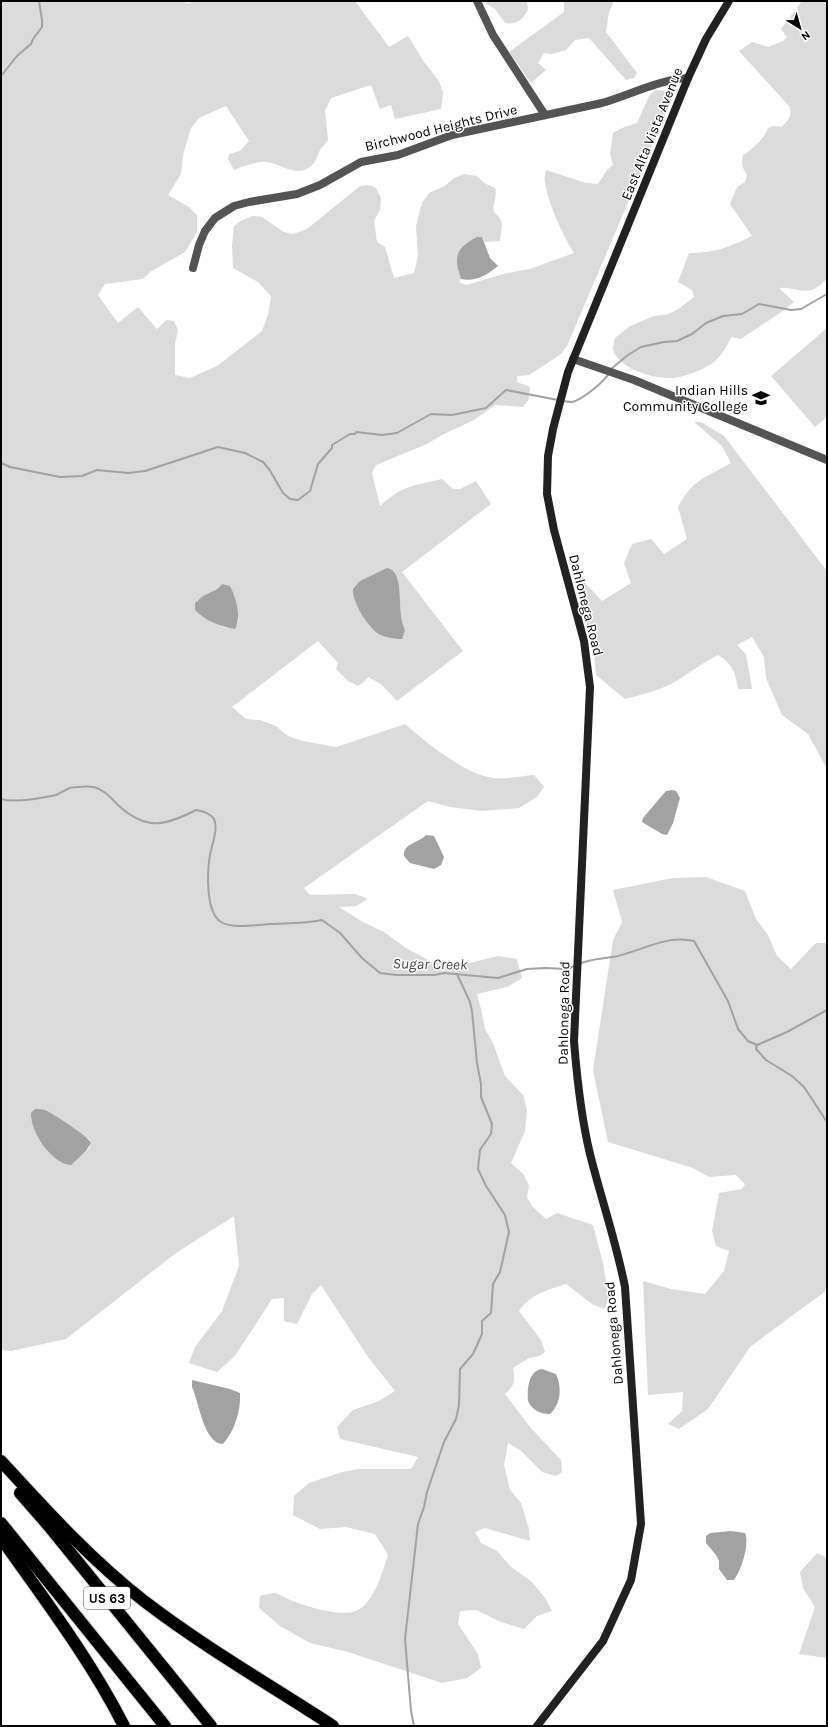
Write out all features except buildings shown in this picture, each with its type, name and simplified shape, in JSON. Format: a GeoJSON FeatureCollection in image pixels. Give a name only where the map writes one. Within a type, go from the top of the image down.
{"type":"FeatureCollection","features":[{"type":"Feature","properties":{"kind":"highway"},"geometry":{"type":"LineString","coordinates":[[1,1462],[92,1556],[143,1600],[204,1644],[333,1726]]}},
{"type":"Feature","properties":{"kind":"highway","name":"US 63"},"geometry":{"type":"LineString","coordinates":[[1,1471],[48,1525],[211,1726]]}},
{"type":"Feature","properties":{"kind":"highway","name":"US 63"},"geometry":{"type":"LineString","coordinates":[[1,1523],[165,1726]]}},
{"type":"Feature","properties":{"kind":"highway"},"geometry":{"type":"LineString","coordinates":[[1,1538],[81,1650],[124,1726]]}},
{"type":"Feature","properties":{"kind":"main road","name":"East Alta Vista Avenue"},"geometry":{"type":"LineString","coordinates":[[606,280],[688,78],[706,39],[729,1]]}},
{"type":"Feature","properties":{"kind":"main road","name":"Dahlonega Road"},"geometry":{"type":"LineString","coordinates":[[537,1726],[603,1641],[631,1580],[641,1524],[625,1287],[619,1253],[590,1152],[578,1087],[574,1041],[590,687],[584,641],[554,530],[547,494],[548,456],[553,429],[568,372],[606,280]]}},
{"type":"Feature","properties":{"kind":"street"},"geometry":{"type":"LineString","coordinates":[[477,1],[493,35],[545,115]]}},
{"type":"Feature","properties":{"kind":"street","name":"Birchwood Heights Drive"},"geometry":{"type":"LineString","coordinates":[[193,268],[199,245],[205,231],[215,218],[234,206],[297,194],[320,185],[361,162],[402,154],[417,147],[452,136],[613,100],[673,78],[688,78]]}},
{"type":"Feature","properties":{"kind":"street"},"geometry":{"type":"LineString","coordinates":[[573,359],[634,380],[827,460]]}},
{"type":"Feature","properties":{"kind":"shaded area"},"geometry":{"type":"Polygon","coordinates":[[[1,1],[173,1],[190,3],[194,1],[355,1],[389,47],[408,36],[424,62],[439,81],[443,92],[441,109],[395,119],[391,105],[380,109],[371,85],[331,98],[325,111],[328,140],[320,150],[313,164],[305,170],[299,171],[267,162],[251,164],[234,170],[228,159],[229,154],[240,151],[249,141],[226,106],[199,118],[191,128],[183,155],[181,174],[168,195],[189,207],[197,215],[197,232],[185,252],[150,272],[143,279],[105,284],[98,295],[118,323],[138,307],[157,329],[166,320],[174,321],[178,330],[175,344],[175,375],[190,378],[217,366],[262,331],[268,315],[271,296],[258,282],[233,268],[232,246],[234,226],[242,220],[253,216],[262,217],[284,232],[293,234],[307,229],[360,186],[370,185],[376,188],[381,198],[380,210],[374,221],[377,242],[385,247],[394,278],[414,273],[418,256],[416,226],[422,203],[429,193],[445,186],[454,178],[464,174],[476,176],[486,184],[495,188],[496,195],[494,212],[500,219],[502,225],[500,241],[485,242],[482,237],[458,271],[461,279],[459,282],[466,285],[503,274],[530,269],[574,253],[565,237],[549,200],[545,181],[546,170],[586,183],[598,184],[607,170],[613,165],[610,154],[613,133],[637,123],[649,96],[656,90],[675,92],[567,346],[560,355],[529,375],[517,376],[517,382],[530,387],[529,399],[523,407],[495,405],[474,420],[427,444],[376,465],[372,473],[380,506],[402,490],[442,479],[453,489],[460,489],[476,481],[491,504],[402,572],[463,651],[397,701],[381,684],[368,677],[358,686],[348,681],[336,669],[338,663],[318,641],[232,707],[246,719],[260,720],[276,726],[288,736],[303,741],[336,747],[405,724],[446,757],[471,771],[483,776],[494,778],[534,775],[544,787],[537,797],[519,808],[482,811],[450,807],[428,801],[304,888],[310,895],[355,894],[368,899],[356,906],[339,907],[363,922],[384,932],[406,948],[434,963],[465,964],[498,956],[517,959],[522,978],[507,987],[477,994],[485,1029],[493,1043],[505,1076],[523,1095],[527,1110],[525,1131],[511,1163],[524,1175],[529,1186],[527,1197],[532,1206],[546,1219],[557,1213],[593,1225],[603,1263],[609,1299],[604,1309],[592,1304],[566,1284],[540,1293],[528,1300],[519,1311],[541,1340],[545,1352],[539,1356],[529,1358],[513,1368],[514,1382],[505,1394],[530,1427],[561,1460],[562,1472],[556,1476],[542,1472],[520,1450],[508,1443],[504,1465],[510,1490],[521,1503],[529,1529],[530,1541],[485,1528],[475,1532],[481,1543],[497,1551],[510,1566],[532,1582],[545,1598],[552,1611],[537,1616],[524,1629],[501,1622],[476,1610],[460,1611],[458,1624],[478,1654],[481,1668],[467,1678],[442,1683],[348,1652],[310,1643],[280,1626],[259,1608],[260,1596],[275,1593],[292,1601],[317,1609],[336,1612],[352,1612],[364,1606],[377,1586],[388,1555],[375,1534],[346,1527],[320,1529],[293,1515],[294,1496],[309,1483],[342,1472],[358,1469],[411,1469],[418,1457],[340,1439],[337,1427],[353,1410],[379,1401],[395,1391],[368,1357],[321,1285],[312,1294],[297,1324],[284,1321],[284,1298],[272,1299],[235,1356],[217,1372],[189,1363],[195,1347],[222,1311],[239,1266],[234,1216],[176,1253],[66,1339],[11,1351],[1,1350],[1,1]],[[394,571],[360,581],[405,630],[401,615],[397,576],[394,571]],[[222,584],[195,603],[201,616],[226,628],[237,625],[239,619],[222,584]],[[52,1114],[31,1119],[47,1151],[61,1162],[81,1155],[89,1149],[90,1140],[52,1114]]]}},
{"type":"Feature","properties":{"kind":"shaded area"},"geometry":{"type":"Polygon","coordinates":[[[482,1],[527,1],[528,10],[524,17],[519,21],[505,23],[495,9],[482,1]]]}},
{"type":"Feature","properties":{"kind":"shaded area"},"geometry":{"type":"Polygon","coordinates":[[[564,1],[614,1],[609,12],[606,32],[637,73],[634,78],[626,80],[589,38],[575,40],[566,50],[552,54],[544,53],[538,63],[546,70],[531,83],[509,52],[564,12],[564,1]]]}},
{"type":"Feature","properties":{"kind":"shaded area"},"geometry":{"type":"Polygon","coordinates":[[[802,1],[827,1],[827,279],[818,287],[805,291],[779,288],[794,302],[782,312],[741,339],[731,337],[720,356],[703,369],[675,378],[656,377],[638,372],[622,363],[617,357],[613,350],[615,338],[630,326],[654,316],[669,314],[680,308],[694,297],[692,290],[678,282],[689,253],[722,249],[752,236],[730,204],[737,187],[745,182],[747,175],[742,165],[743,155],[758,143],[768,128],[774,126],[782,127],[789,118],[790,109],[789,106],[739,51],[752,42],[768,47],[783,41],[787,37],[781,29],[802,1]]]}},
{"type":"Feature","properties":{"kind":"shaded area"},"geometry":{"type":"Polygon","coordinates":[[[477,237],[482,237],[490,258],[498,266],[476,279],[461,279],[457,265],[458,254],[465,245],[477,237]]]}},
{"type":"Feature","properties":{"kind":"shaded area"},"geometry":{"type":"Polygon","coordinates":[[[827,328],[827,417],[815,427],[771,376],[827,328]]]}},
{"type":"Feature","properties":{"kind":"shaded area"},"geometry":{"type":"Polygon","coordinates":[[[694,422],[701,422],[724,436],[827,571],[827,769],[808,734],[782,715],[766,678],[764,657],[752,637],[737,645],[746,654],[752,689],[738,689],[736,678],[730,665],[718,655],[667,686],[625,699],[596,675],[593,644],[575,583],[582,580],[602,601],[631,583],[624,563],[632,544],[651,539],[664,554],[687,539],[678,507],[689,490],[700,480],[731,463],[722,446],[694,422]]]}},
{"type":"Feature","properties":{"kind":"shaded area"},"geometry":{"type":"Polygon","coordinates":[[[387,568],[395,573],[399,585],[401,615],[405,630],[402,639],[389,638],[377,633],[369,625],[361,613],[353,594],[353,589],[360,581],[387,568]]]}},
{"type":"Feature","properties":{"kind":"shaded area"},"geometry":{"type":"Polygon","coordinates":[[[222,584],[230,586],[236,602],[238,619],[235,629],[224,627],[213,622],[203,617],[195,610],[195,603],[203,596],[217,589],[222,584]]]}},
{"type":"Feature","properties":{"kind":"shaded area"},"geometry":{"type":"Polygon","coordinates":[[[666,791],[676,791],[680,798],[673,823],[667,835],[662,834],[642,822],[643,818],[666,791]]]}},
{"type":"Feature","properties":{"kind":"shaded area"},"geometry":{"type":"Polygon","coordinates":[[[426,835],[434,836],[444,857],[441,865],[434,869],[410,863],[404,856],[406,848],[426,835]]]}},
{"type":"Feature","properties":{"kind":"shaded area"},"geometry":{"type":"Polygon","coordinates":[[[706,877],[745,891],[756,919],[768,935],[777,956],[791,969],[816,943],[827,943],[827,1290],[750,1347],[708,1409],[679,1429],[668,1424],[682,1411],[683,1392],[648,1395],[643,1281],[671,1289],[705,1294],[724,1271],[729,1251],[716,1246],[712,1231],[719,1193],[742,1189],[745,1184],[736,1175],[709,1177],[693,1168],[608,1142],[593,1070],[613,940],[622,922],[613,890],[673,878],[706,877]]]}},
{"type":"Feature","properties":{"kind":"shaded area"},"geometry":{"type":"Polygon","coordinates":[[[35,1109],[45,1110],[55,1115],[77,1130],[91,1143],[86,1151],[71,1165],[56,1159],[43,1145],[34,1129],[32,1120],[31,1113],[35,1109]]]}},
{"type":"Feature","properties":{"kind":"shaded area"},"geometry":{"type":"Polygon","coordinates":[[[542,1369],[556,1374],[559,1384],[560,1390],[558,1400],[554,1410],[550,1414],[537,1411],[528,1401],[529,1381],[537,1370],[542,1369]]]}},
{"type":"Feature","properties":{"kind":"shaded area"},"geometry":{"type":"Polygon","coordinates":[[[192,1380],[230,1389],[240,1393],[238,1413],[234,1426],[223,1444],[216,1442],[207,1430],[192,1387],[192,1380]]]}},
{"type":"Feature","properties":{"kind":"shaded area"},"geometry":{"type":"Polygon","coordinates":[[[731,1531],[745,1533],[746,1550],[737,1576],[734,1580],[727,1580],[719,1569],[719,1561],[716,1555],[706,1543],[706,1536],[710,1533],[731,1531]]]}},
{"type":"Feature","properties":{"kind":"shaded area"},"geometry":{"type":"Polygon","coordinates":[[[817,1553],[827,1558],[827,1658],[799,1654],[815,1607],[803,1588],[800,1572],[817,1553]]]}},
{"type":"Feature","properties":{"kind":"waterway"},"geometry":{"type":"LineString","coordinates":[[1,76],[17,56],[31,44],[42,27],[39,1]]}},
{"type":"Feature","properties":{"kind":"waterway"},"geometry":{"type":"LineString","coordinates":[[611,369],[628,355],[641,347],[677,341],[692,334],[706,323],[723,316],[742,314],[759,304],[791,310],[801,309],[827,294]]}},
{"type":"Feature","properties":{"kind":"waterway"},"geometry":{"type":"LineString","coordinates":[[562,401],[576,401],[598,385],[609,373]]}},
{"type":"Feature","properties":{"kind":"waterway"},"geometry":{"type":"LineString","coordinates":[[1,463],[10,467],[60,477],[82,476],[97,470],[128,473],[145,471],[218,447],[245,453],[263,462],[269,469],[283,493],[290,499],[298,500],[310,491],[318,464],[332,448],[332,445],[350,434],[355,434],[356,432],[382,435],[397,433],[431,414],[452,415],[486,408],[506,390],[558,400]]}},
{"type":"Feature","properties":{"kind":"waterway","name":"Sugar Creek"},"geometry":{"type":"LineString","coordinates":[[1,799],[36,799],[56,795],[70,788],[94,787],[105,792],[128,813],[147,822],[156,823],[175,820],[196,810],[206,813],[214,819],[216,826],[209,864],[209,898],[212,908],[221,922],[225,924],[245,926],[302,923],[322,920],[340,933],[362,958],[380,973],[396,975],[435,975],[444,973],[498,978],[527,969],[565,969],[575,966]]}},
{"type":"Feature","properties":{"kind":"waterway","name":"Sugar Creek"},"geometry":{"type":"LineString","coordinates":[[579,964],[591,960],[623,955],[653,944],[684,939],[694,941],[728,1001],[738,1029],[748,1041],[757,1045],[787,1032],[827,1010]]}},
{"type":"Feature","properties":{"kind":"waterway"},"geometry":{"type":"LineString","coordinates":[[414,1726],[411,1711],[405,1639],[418,1524],[444,1442],[456,1419],[459,1405],[460,1369],[473,1354],[482,1334],[482,1321],[491,1313],[493,1284],[500,1272],[509,1232],[505,1215],[486,1186],[478,1169],[480,1150],[491,1134],[492,1124],[481,1097],[481,1084],[470,1002],[457,974]]}},
{"type":"Feature","properties":{"kind":"waterway"},"geometry":{"type":"LineString","coordinates":[[757,1045],[756,1049],[766,1060],[792,1076],[804,1087],[827,1122]]}},
{"type":"Feature","properties":{"kind":"place","name":"Indian Hills Community College"},"geometry":{"type":"Point","coordinates":[761,398]}}]}
